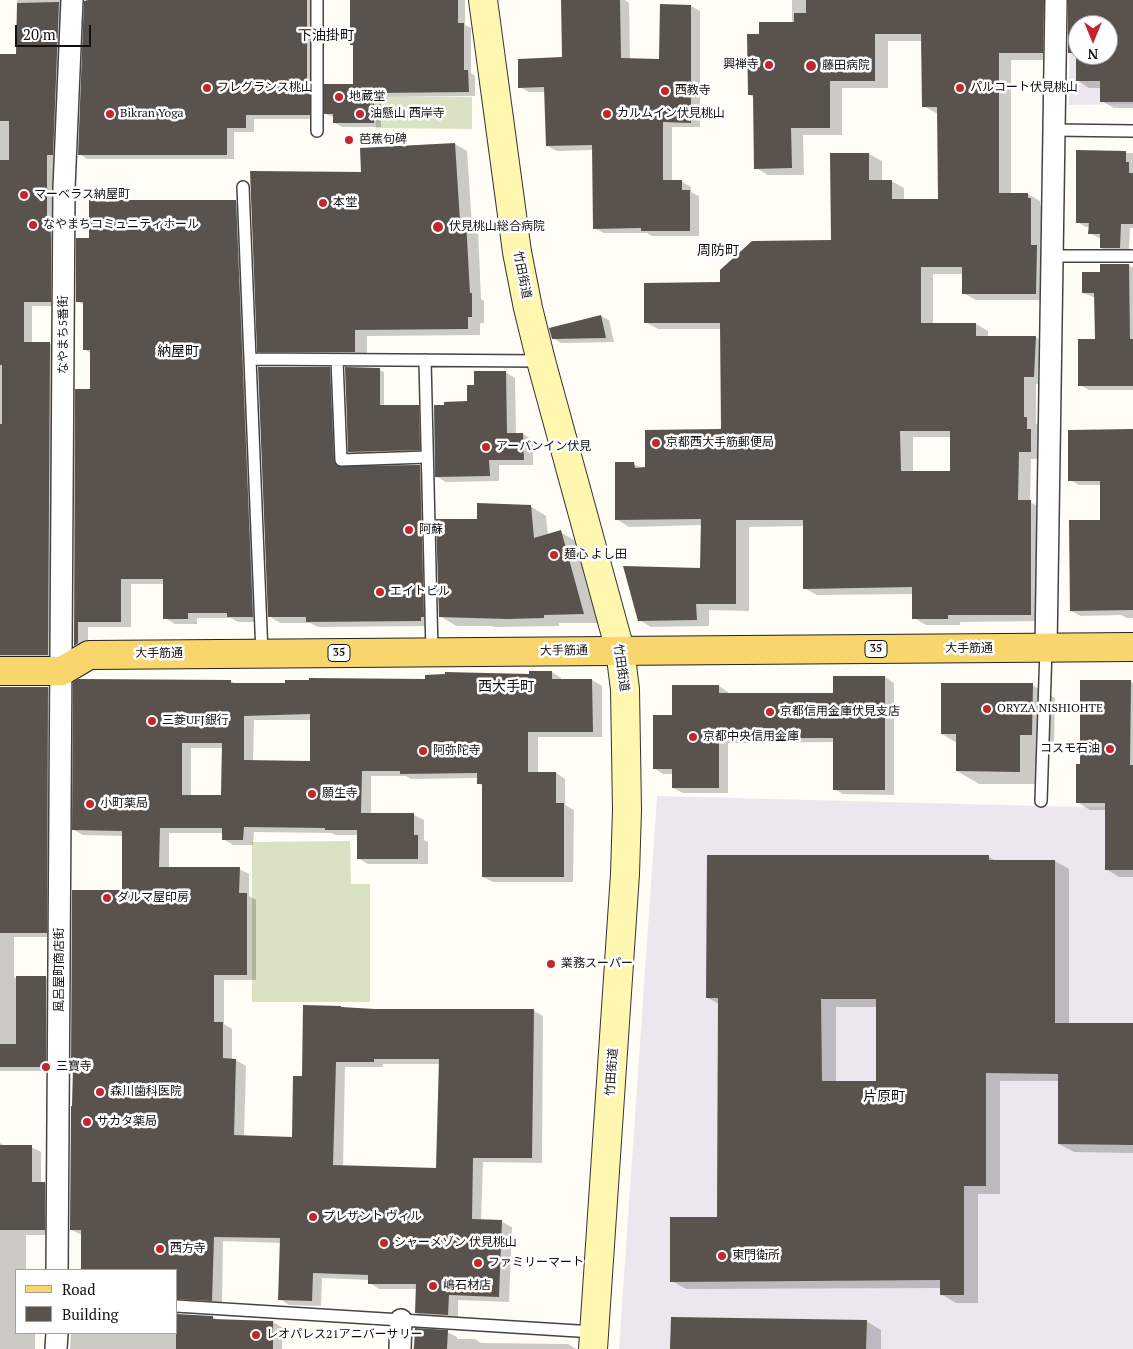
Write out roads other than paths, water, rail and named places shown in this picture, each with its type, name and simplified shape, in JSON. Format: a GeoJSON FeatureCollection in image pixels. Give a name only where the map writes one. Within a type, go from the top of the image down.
{"type":"FeatureCollection","features":[{"type":"Feature","properties":{"kind":"main road","name":"竹田街道"},"geometry":{"type":"LineString","coordinates":[[483,0],[517,252],[541,361],[620,650],[625,689],[627,810],[625,874],[594,1340]]}},
{"type":"Feature","properties":{"kind":"main road","name":"大手筋通"},"geometry":{"type":"LineString","coordinates":[[62,671],[89,655],[1133,647]]}},
{"type":"Feature","properties":{"kind":"main road"},"geometry":{"type":"LineString","coordinates":[[0,671],[62,671]]}},
{"type":"Feature","properties":{"kind":"street","name":"なやまち5番街"},"geometry":{"type":"LineString","coordinates":[[62,671],[64,188],[72,0]]}},
{"type":"Feature","properties":{"kind":"street"},"geometry":{"type":"LineString","coordinates":[[1046,648],[1056,0]]}},
{"type":"Feature","properties":{"kind":"street","name":"風呂屋町商店街"},"geometry":{"type":"LineString","coordinates":[[57,1269],[62,671]]}},
{"type":"Feature","properties":{"kind":"street"},"geometry":{"type":"LineString","coordinates":[[400,1349],[401,1320]]}},
{"type":"Feature","properties":{"kind":"street"},"geometry":{"type":"LineString","coordinates":[[56,1334],[56,1349]]}},
{"type":"Feature","properties":{"kind":"lane"},"geometry":{"type":"LineString","coordinates":[[317,0],[317,131]]}},
{"type":"Feature","properties":{"kind":"lane"},"geometry":{"type":"LineString","coordinates":[[1054,130],[1133,131]]}},
{"type":"Feature","properties":{"kind":"lane"},"geometry":{"type":"LineString","coordinates":[[243,187],[262,654]]}},
{"type":"Feature","properties":{"kind":"lane"},"geometry":{"type":"LineString","coordinates":[[1052,256],[1133,256]]}},
{"type":"Feature","properties":{"kind":"lane"},"geometry":{"type":"LineString","coordinates":[[250,359],[541,361]]}},
{"type":"Feature","properties":{"kind":"lane"},"geometry":{"type":"LineString","coordinates":[[337,360],[341,460],[427,457]]}},
{"type":"Feature","properties":{"kind":"lane"},"geometry":{"type":"LineString","coordinates":[[425,360],[432,652]]}},
{"type":"Feature","properties":{"kind":"lane"},"geometry":{"type":"LineString","coordinates":[[1041,801],[1046,648]]}},
{"type":"Feature","properties":{"kind":"lane"},"geometry":{"type":"LineString","coordinates":[[178,1306],[401,1320],[594,1340]]}},
{"type":"Feature","properties":{"kind":"place","name":"興禅寺"},"geometry":{"type":"Point","coordinates":[769,65]}},
{"type":"Feature","properties":{"kind":"place","name":"藤田病院"},"geometry":{"type":"Point","coordinates":[811,66]}},
{"type":"Feature","properties":{"kind":"place","name":"フレグランス桃山"},"geometry":{"type":"Point","coordinates":[207,88]}},
{"type":"Feature","properties":{"kind":"place","name":"パルコート伏見桃山"},"geometry":{"type":"Point","coordinates":[960,88]}},
{"type":"Feature","properties":{"kind":"place","name":"西教寺"},"geometry":{"type":"Point","coordinates":[665,91]}},
{"type":"Feature","properties":{"kind":"place","name":"地蔵堂"},"geometry":{"type":"Point","coordinates":[339,97]}},
{"type":"Feature","properties":{"kind":"place","name":"Bikran Yoga"},"geometry":{"type":"Point","coordinates":[110,114]}},
{"type":"Feature","properties":{"kind":"place","name":"油懸山 西岸寺"},"geometry":{"type":"Point","coordinates":[360,114]}},
{"type":"Feature","properties":{"kind":"place","name":"カルムイン伏見桃山"},"geometry":{"type":"Point","coordinates":[607,114]}},
{"type":"Feature","properties":{"kind":"place","name":"芭蕉句碑"},"geometry":{"type":"Point","coordinates":[349,140]}},
{"type":"Feature","properties":{"kind":"place","name":"マーベラス納屋町"},"geometry":{"type":"Point","coordinates":[24,195]}},
{"type":"Feature","properties":{"kind":"place","name":"本堂"},"geometry":{"type":"Point","coordinates":[323,203]}},
{"type":"Feature","properties":{"kind":"place","name":"なやまちコミュニティホール"},"geometry":{"type":"Point","coordinates":[33,225]}},
{"type":"Feature","properties":{"kind":"place","name":"伏見桃山総合病院"},"geometry":{"type":"Point","coordinates":[438,227]}},
{"type":"Feature","properties":{"kind":"place","name":"京都西大手筋郵便局"},"geometry":{"type":"Point","coordinates":[656,443]}},
{"type":"Feature","properties":{"kind":"place","name":"アーバンイン伏見"},"geometry":{"type":"Point","coordinates":[486,447]}},
{"type":"Feature","properties":{"kind":"place","name":"阿蘇"},"geometry":{"type":"Point","coordinates":[409,530]}},
{"type":"Feature","properties":{"kind":"place","name":"麺心 よし田"},"geometry":{"type":"Point","coordinates":[554,555]}},
{"type":"Feature","properties":{"kind":"place","name":"エイトビル"},"geometry":{"type":"Point","coordinates":[380,592]}},
{"type":"Feature","properties":{"kind":"place","name":"ORYZA NISHIOHTE"},"geometry":{"type":"Point","coordinates":[987,709]}},
{"type":"Feature","properties":{"kind":"place","name":"京都信用金庫伏見支店"},"geometry":{"type":"Point","coordinates":[770,712]}},
{"type":"Feature","properties":{"kind":"place","name":"三菱UFJ銀行"},"geometry":{"type":"Point","coordinates":[152,721]}},
{"type":"Feature","properties":{"kind":"place","name":"京都中央信用金庫"},"geometry":{"type":"Point","coordinates":[693,737]}},
{"type":"Feature","properties":{"kind":"place","name":"コスモ石油"},"geometry":{"type":"Point","coordinates":[1110,749]}},
{"type":"Feature","properties":{"kind":"place","name":"阿弥陀寺"},"geometry":{"type":"Point","coordinates":[423,751]}},
{"type":"Feature","properties":{"kind":"place","name":"願生寺"},"geometry":{"type":"Point","coordinates":[312,794]}},
{"type":"Feature","properties":{"kind":"place","name":"小町薬局"},"geometry":{"type":"Point","coordinates":[90,804]}},
{"type":"Feature","properties":{"kind":"place","name":"ダルマ屋印房"},"geometry":{"type":"Point","coordinates":[107,898]}},
{"type":"Feature","properties":{"kind":"place","name":"業務スーパー"},"geometry":{"type":"Point","coordinates":[551,964]}},
{"type":"Feature","properties":{"kind":"place","name":"三寶寺"},"geometry":{"type":"Point","coordinates":[46,1067]}},
{"type":"Feature","properties":{"kind":"place","name":"森川歯科医院"},"geometry":{"type":"Point","coordinates":[100,1092]}},
{"type":"Feature","properties":{"kind":"place","name":"サカタ薬局"},"geometry":{"type":"Point","coordinates":[87,1122]}},
{"type":"Feature","properties":{"kind":"place","name":"プレザント ヴィル"},"geometry":{"type":"Point","coordinates":[313,1217]}},
{"type":"Feature","properties":{"kind":"place","name":"シャーメゾン 伏見桃山"},"geometry":{"type":"Point","coordinates":[384,1243]}},
{"type":"Feature","properties":{"kind":"place","name":"西方寺"},"geometry":{"type":"Point","coordinates":[160,1249]}},
{"type":"Feature","properties":{"kind":"place","name":"東門衛所"},"geometry":{"type":"Point","coordinates":[722,1256]}},
{"type":"Feature","properties":{"kind":"place","name":"ファミリーマート"},"geometry":{"type":"Point","coordinates":[478,1263]}},
{"type":"Feature","properties":{"kind":"place","name":"嶋石材店"},"geometry":{"type":"Point","coordinates":[433,1286]}},
{"type":"Feature","properties":{"kind":"place","name":"レオパレス21アニバーサリー"},"geometry":{"type":"Point","coordinates":[256,1335]}},
{"type":"Feature","properties":{"kind":"district","name":"下油掛町"},"geometry":{"type":"Point","coordinates":[326,36]}},
{"type":"Feature","properties":{"kind":"district","name":"周防町"},"geometry":{"type":"Point","coordinates":[718,251]}},
{"type":"Feature","properties":{"kind":"district","name":"納屋町"},"geometry":{"type":"Point","coordinates":[178,352]}},
{"type":"Feature","properties":{"kind":"district","name":"西大手町"},"geometry":{"type":"Point","coordinates":[506,687]}},
{"type":"Feature","properties":{"kind":"district","name":"片原町"},"geometry":{"type":"Point","coordinates":[884,1097]}}]}
